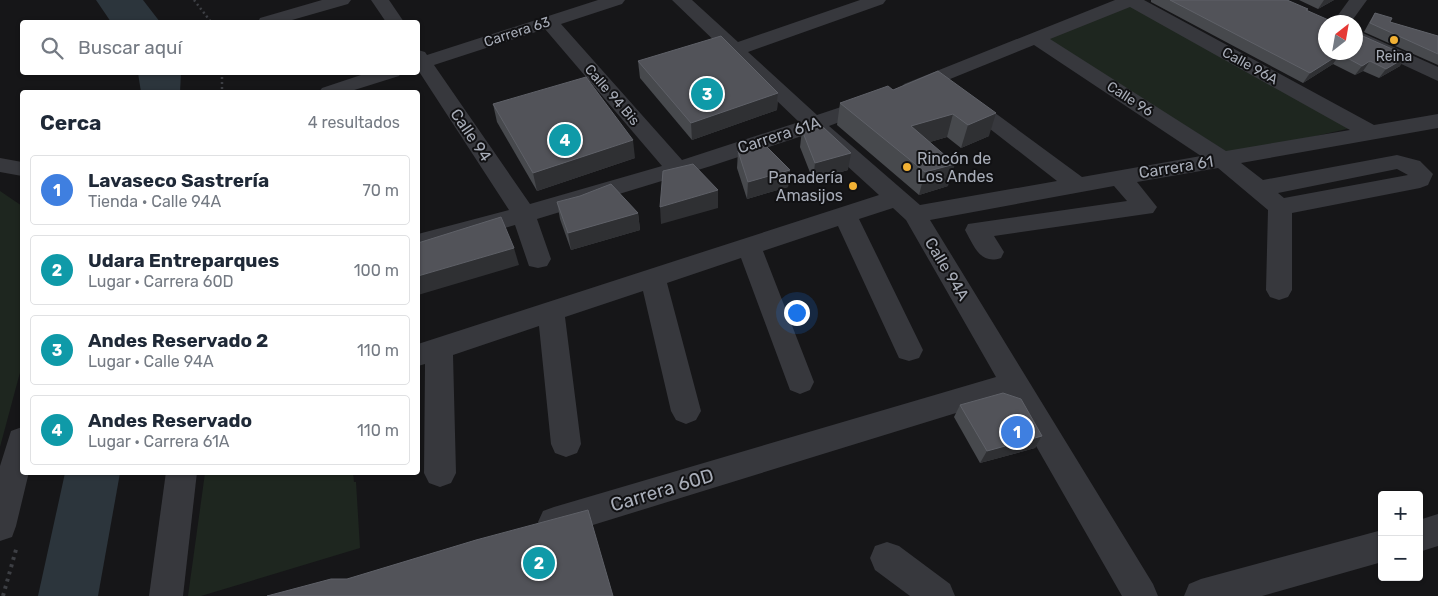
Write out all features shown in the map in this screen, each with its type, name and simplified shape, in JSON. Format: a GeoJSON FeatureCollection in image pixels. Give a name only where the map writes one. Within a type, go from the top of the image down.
{"type":"FeatureCollection","features":[{"type":"Feature","properties":{"kind":"street"},"geometry":{"type":"LineString","coordinates":[[274,20],[342,0]]}},
{"type":"Feature","properties":{"kind":"street"},"geometry":{"type":"LineString","coordinates":[[380,0],[394,20]]}},
{"type":"Feature","properties":{"kind":"street","name":"Carrera 63"},"geometry":{"type":"LineString","coordinates":[[420,61],[616,0]]}},
{"type":"Feature","properties":{"kind":"street","name":"Calle 94A"},"geometry":{"type":"LineString","coordinates":[[681,0],[814,124],[906,206],[1141,596]]}},
{"type":"Feature","properties":{"kind":"street"},"geometry":{"type":"LineString","coordinates":[[734,50],[877,0]]}},
{"type":"Feature","properties":{"kind":"street","name":"Carrera 61A"},"geometry":{"type":"LineString","coordinates":[[420,242],[524,214],[814,124],[936,78],[1131,0]]}},
{"type":"Feature","properties":{"kind":"street","name":"Calle 96A"},"geometry":{"type":"LineString","coordinates":[[1131,0],[1370,132]]}},
{"type":"Feature","properties":{"kind":"street"},"geometry":{"type":"LineString","coordinates":[[1347,15],[1358,0]]}},
{"type":"Feature","properties":{"kind":"street","name":"Calle 94 Bis"},"geometry":{"type":"LineString","coordinates":[[549,22],[676,168]]}},
{"type":"Feature","properties":{"kind":"street","name":"Calle 96"},"geometry":{"type":"LineString","coordinates":[[1036,38],[1224,160],[1280,207]]}},
{"type":"Feature","properties":{"kind":"street"},"geometry":{"type":"LineString","coordinates":[[1363,39],[1438,75]]}},
{"type":"Feature","properties":{"kind":"street","name":"Calle 94"},"geometry":{"type":"LineString","coordinates":[[420,62],[524,214],[538,259]]}},
{"type":"Feature","properties":{"kind":"street"},"geometry":{"type":"LineString","coordinates":[[335,90],[383,75]]}},
{"type":"Feature","properties":{"kind":"street"},"geometry":{"type":"LineString","coordinates":[[936,78],[1076,184]]}},
{"type":"Feature","properties":{"kind":"street","name":"Carrera 61"},"geometry":{"type":"LineString","coordinates":[[428,351],[845,215],[1076,184],[1224,160],[1438,121]]}},
{"type":"Feature","properties":{"kind":"street"},"geometry":{"type":"LineString","coordinates":[[1259,189],[1397,162],[1412,166],[1422,174],[1420,180],[1280,207],[1279,290]]}},
{"type":"Feature","properties":{"kind":"street"},"geometry":{"type":"LineString","coordinates":[[0,165],[20,169]]}},
{"type":"Feature","properties":{"kind":"street"},"geometry":{"type":"LineString","coordinates":[[992,252],[977,230],[1145,207],[1119,177]]}},
{"type":"Feature","properties":{"kind":"street"},"geometry":{"type":"LineString","coordinates":[[845,215],[909,350]]}},
{"type":"Feature","properties":{"kind":"street"},"geometry":{"type":"LineString","coordinates":[[748,247],[800,382]]}},
{"type":"Feature","properties":{"kind":"street"},"geometry":{"type":"LineString","coordinates":[[652,278],[686,412]]}},
{"type":"Feature","properties":{"kind":"street"},"geometry":{"type":"LineString","coordinates":[[551,311],[566,444]]}},
{"type":"Feature","properties":{"kind":"street"},"geometry":{"type":"LineString","coordinates":[[428,351],[440,473]]}},
{"type":"Feature","properties":{"kind":"street","name":"Carrera 60D"},"geometry":{"type":"LineString","coordinates":[[528,530],[1015,384]]}},
{"type":"Feature","properties":{"kind":"street"},"geometry":{"type":"LineString","coordinates":[[0,526],[20,448]]}},
{"type":"Feature","properties":{"kind":"street"},"geometry":{"type":"LineString","coordinates":[[166,596],[182,475]]}},
{"type":"Feature","properties":{"kind":"street"},"geometry":{"type":"LineString","coordinates":[[1423,535],[1438,530]]}},
{"type":"Feature","properties":{"kind":"street"},"geometry":{"type":"LineString","coordinates":[[1201,596],[1263,589],[1378,547]]}},
{"type":"Feature","properties":{"kind":"street"},"geometry":{"type":"LineString","coordinates":[[887,558],[938,596]]}},
{"type":"Feature","properties":{"kind":"path"},"geometry":{"type":"LineString","coordinates":[[194,0],[209,20]]}},
{"type":"Feature","properties":{"kind":"path"},"geometry":{"type":"LineString","coordinates":[[222,75],[222,90]]}},
{"type":"Feature","properties":{"kind":"shaded area"},"geometry":{"type":"Polygon","coordinates":[[[96,0],[143,0],[158,20],[110,20],[96,0]]]}},
{"type":"Feature","properties":{"kind":"shaded area"},"geometry":{"type":"Polygon","coordinates":[[[1131,6],[1351,128],[1232,155],[1046,39],[1131,6]]]}},
{"type":"Feature","properties":{"kind":"shaded area"},"geometry":{"type":"Polygon","coordinates":[[[138,75],[181,75],[180,90],[141,90],[138,75]]]}},
{"type":"Feature","properties":{"kind":"shaded area"},"geometry":{"type":"Polygon","coordinates":[[[0,191],[20,205],[20,372],[0,447],[0,191]]]}},
{"type":"Feature","properties":{"kind":"shaded area"},"geometry":{"type":"Polygon","coordinates":[[[65,475],[120,475],[98,596],[38,596],[65,475]]]}},
{"type":"Feature","properties":{"kind":"shaded area"},"geometry":{"type":"Polygon","coordinates":[[[205,475],[353,475],[354,482],[356,482],[360,548],[201,596],[188,596],[205,475]]]}},
{"type":"Feature","properties":{"kind":"building"},"geometry":{"type":"Polygon","coordinates":[[[1170,0],[1287,0],[1308,9],[1306,10],[1318,15],[1318,60],[1331,60],[1310,73],[1170,0]]]}},
{"type":"Feature","properties":{"kind":"building"},"geometry":{"type":"Polygon","coordinates":[[[1375,13],[1392,18],[1390,22],[1438,36],[1438,54],[1370,23],[1375,13]]]}},
{"type":"Feature","properties":{"kind":"building"},"geometry":{"type":"Polygon","coordinates":[[[721,36],[778,93],[691,123],[638,61],[721,36]]]}},
{"type":"Feature","properties":{"kind":"building"},"geometry":{"type":"Polygon","coordinates":[[[1363,36],[1408,56],[1386,69],[1370,61],[1362,66],[1351,60],[1363,60],[1363,36]]]}},
{"type":"Feature","properties":{"kind":"building"},"geometry":{"type":"Polygon","coordinates":[[[938,71],[996,113],[968,125],[953,114],[911,126],[955,164],[925,172],[840,103],[888,86],[893,90],[938,71]]]}},
{"type":"Feature","properties":{"kind":"building"},"geometry":{"type":"Polygon","coordinates":[[[586,77],[633,140],[533,173],[493,104],[586,77]]]}},
{"type":"Feature","properties":{"kind":"building"},"geometry":{"type":"Polygon","coordinates":[[[823,127],[851,153],[815,163],[802,130],[823,127]]]}},
{"type":"Feature","properties":{"kind":"building"},"geometry":{"type":"Polygon","coordinates":[[[765,145],[790,170],[748,182],[738,151],[765,145]]]}},
{"type":"Feature","properties":{"kind":"building"},"geometry":{"type":"Polygon","coordinates":[[[693,164],[718,190],[660,207],[663,171],[693,164]]]}},
{"type":"Feature","properties":{"kind":"building"},"geometry":{"type":"Polygon","coordinates":[[[611,184],[638,213],[568,233],[557,202],[580,196],[611,184]]]}},
{"type":"Feature","properties":{"kind":"building"},"geometry":{"type":"Polygon","coordinates":[[[501,217],[514,248],[420,275],[420,242],[501,217]]]}},
{"type":"Feature","properties":{"kind":"building"},"geometry":{"type":"Polygon","coordinates":[[[1003,393],[1021,399],[1042,436],[987,451],[960,405],[1003,393]]]}},
{"type":"Feature","properties":{"kind":"building"},"geometry":{"type":"Polygon","coordinates":[[[588,510],[613,596],[267,596],[331,579],[347,579],[476,540],[588,510]]]}},
{"type":"Feature","properties":{"kind":"place","name":"Reina"},"geometry":{"type":"Point","coordinates":[1394,40]}},
{"type":"Feature","properties":{"kind":"place","name":"Andes Reservado 2"},"geometry":{"type":"Point","coordinates":[707,94]}},
{"type":"Feature","properties":{"kind":"place","name":"Andes Reservado"},"geometry":{"type":"Point","coordinates":[565,140]}},
{"type":"Feature","properties":{"kind":"place","name":"Rincón de Los Andes"},"geometry":{"type":"Point","coordinates":[907,167]}},
{"type":"Feature","properties":{"kind":"place","name":"Panadería Amasijos"},"geometry":{"type":"Point","coordinates":[853,186]}},
{"type":"Feature","properties":{"kind":"place","name":"Lavaseco Sastrería"},"geometry":{"type":"Point","coordinates":[1017,432]}},
{"type":"Feature","properties":{"kind":"place","name":"Udara Entreparques"},"geometry":{"type":"Point","coordinates":[539,563]}}]}
